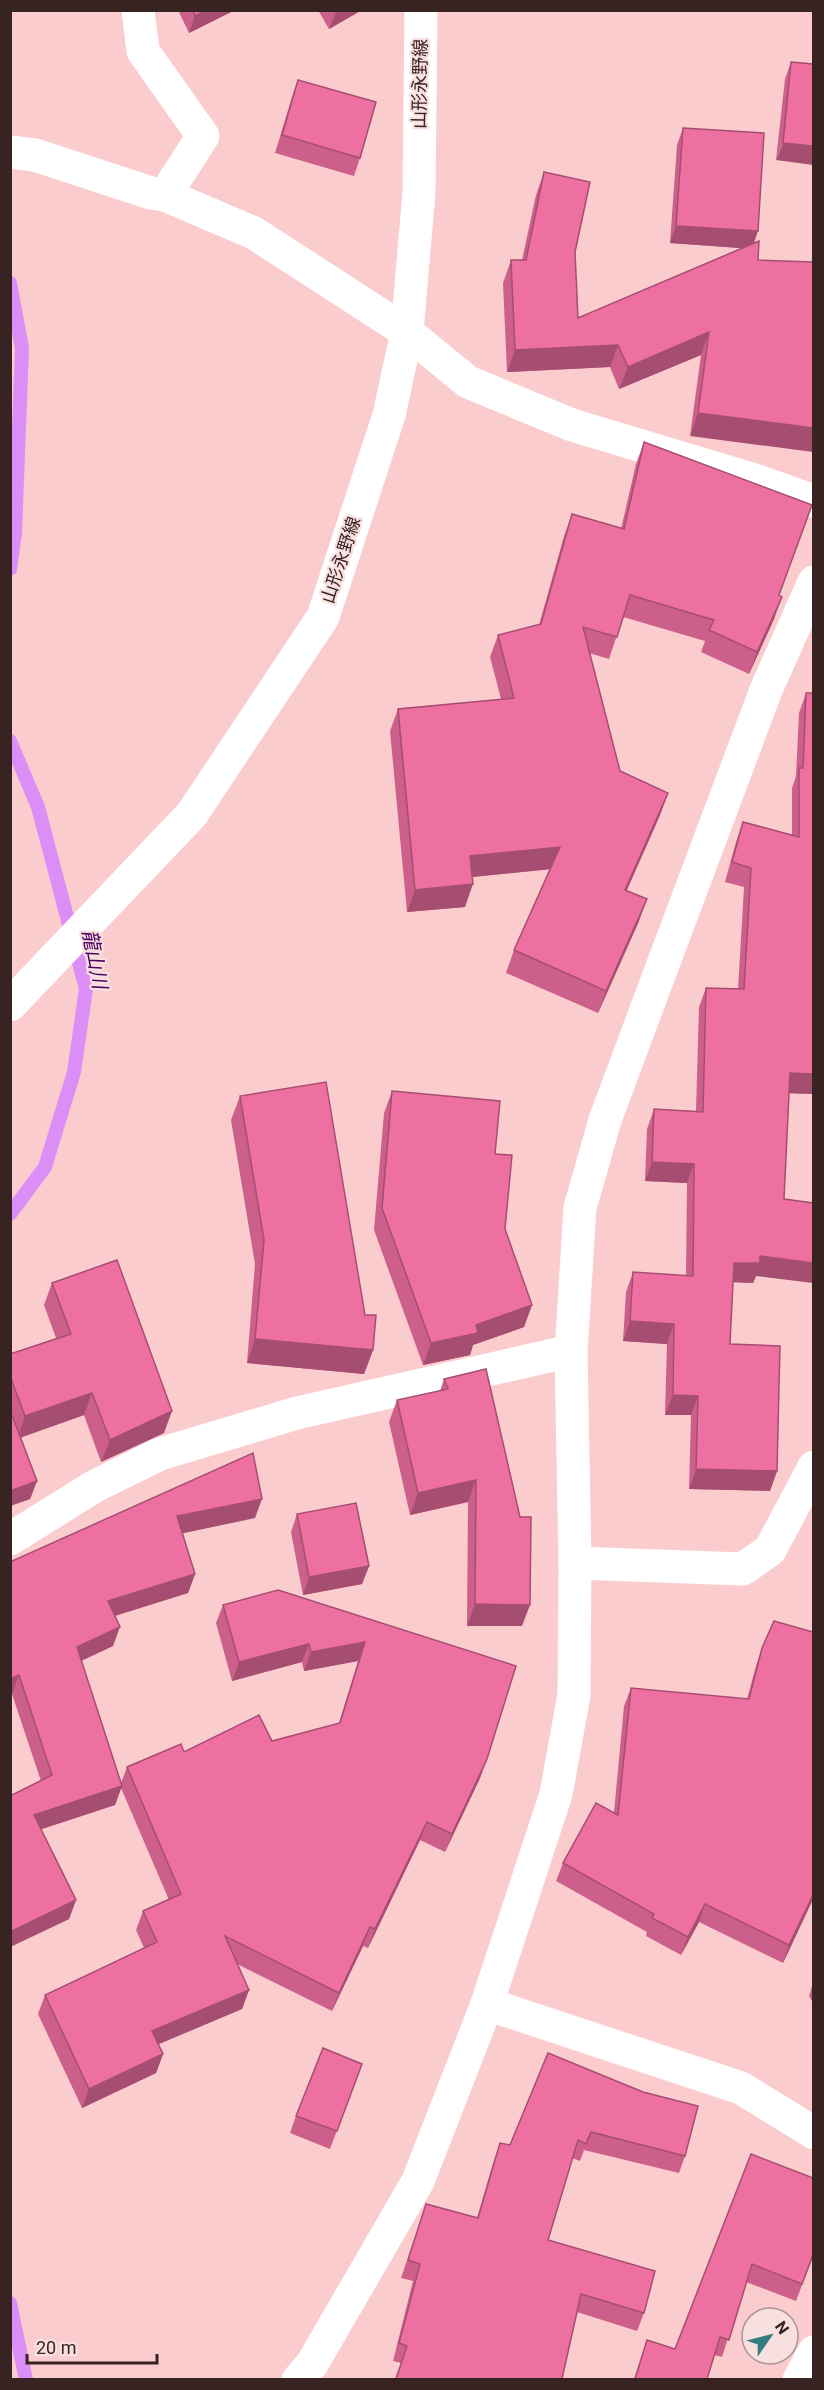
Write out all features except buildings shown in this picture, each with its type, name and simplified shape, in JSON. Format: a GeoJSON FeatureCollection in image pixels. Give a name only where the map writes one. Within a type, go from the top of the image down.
{"type":"FeatureCollection","features":[{"type":"Feature","properties":{"kind":"street"},"geometry":{"type":"LineString","coordinates":[[138,10],[143,51],[203,136],[158,194]]}},
{"type":"Feature","properties":{"kind":"street","name":"山形永野線"},"geometry":{"type":"LineString","coordinates":[[10,1005],[192,814],[323,617],[389,415],[407,332],[419,192],[422,10]]}},
{"type":"Feature","properties":{"kind":"street"},"geometry":{"type":"LineString","coordinates":[[10,152],[35,155],[158,194],[254,233],[407,332],[468,382],[572,425],[755,480],[813,501]]}},
{"type":"Feature","properties":{"kind":"street"},"geometry":{"type":"LineString","coordinates":[[310,2374],[418,2181],[487,2004],[556,1794],[574,1695],[575,1563],[571,1351],[580,1208],[605,1120],[766,690],[813,582]]}},
{"type":"Feature","properties":{"kind":"street"},"geometry":{"type":"LineString","coordinates":[[10,1539],[95,1486],[160,1454],[297,1413],[571,1351]]}},
{"type":"Feature","properties":{"kind":"street"},"geometry":{"type":"LineString","coordinates":[[575,1563],[743,1569],[770,1550],[813,1467]]}},
{"type":"Feature","properties":{"kind":"street"},"geometry":{"type":"LineString","coordinates":[[487,2004],[741,2088],[813,2133]]}},
{"type":"Feature","properties":{"kind":"street"},"geometry":{"type":"LineString","coordinates":[[799,2379],[813,2352]]}},
{"type":"Feature","properties":{"kind":"waterway","name":"龍山川"},"geometry":{"type":"LineString","coordinates":[[10,283],[22,348],[15,533],[10,569]]}},
{"type":"Feature","properties":{"kind":"waterway","name":"龍山川"},"geometry":{"type":"LineString","coordinates":[[10,741],[38,807],[86,989],[74,1072],[45,1167],[10,1214]]}},
{"type":"Feature","properties":{"kind":"waterway","name":"龍山川"},"geometry":{"type":"LineString","coordinates":[[10,2303],[26,2380]]}}]}
